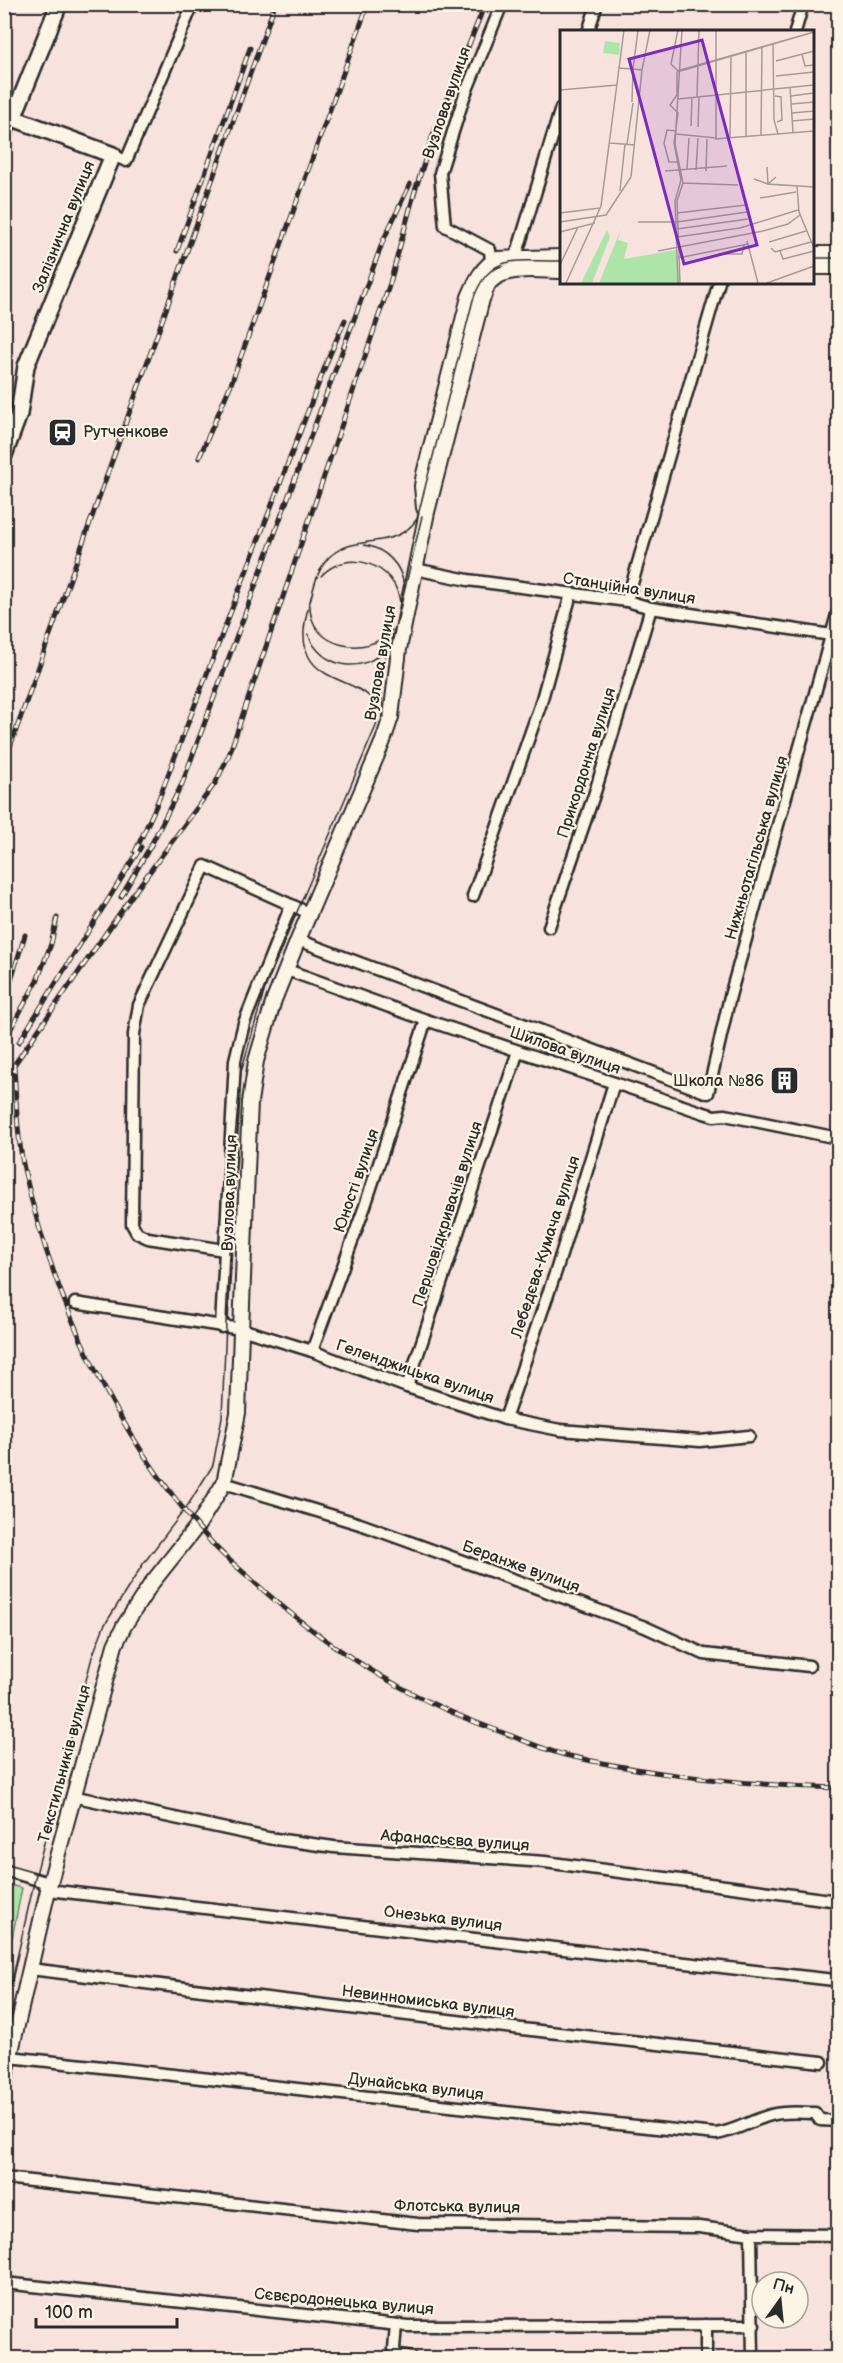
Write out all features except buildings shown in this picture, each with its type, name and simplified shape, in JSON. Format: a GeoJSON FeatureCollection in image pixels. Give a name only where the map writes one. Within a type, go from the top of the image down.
{"type":"FeatureCollection","features":[{"type":"Feature","properties":{"kind":"main road"},"geometry":{"type":"LineString","coordinates":[[59,4],[9,116],[113,155]]}},
{"type":"Feature","properties":{"kind":"main road","name":"Залізнична вулиця"},"geometry":{"type":"LineString","coordinates":[[4,455],[19,414],[26,366],[113,155]]}},
{"type":"Feature","properties":{"kind":"street","name":"Залізнична вулиця"},"geometry":{"type":"LineString","coordinates":[[113,155],[126,161],[193,4]]}},
{"type":"Feature","properties":{"kind":"street","name":"Вузлова вулиця"},"geometry":{"type":"LineString","coordinates":[[494,260],[490,250],[445,226],[440,173],[464,97],[502,4]]}},
{"type":"Feature","properties":{"kind":"street"},"geometry":{"type":"LineString","coordinates":[[589,30],[597,4]]}},
{"type":"Feature","properties":{"kind":"street"},"geometry":{"type":"LineString","coordinates":[[796,30],[803,4]]}},
{"type":"Feature","properties":{"kind":"street"},"geometry":{"type":"LineString","coordinates":[[511,272],[560,111]]}},
{"type":"Feature","properties":{"kind":"street"},"geometry":{"type":"LineString","coordinates":[[4,139],[9,116]]}},
{"type":"Feature","properties":{"kind":"street"},"geometry":{"type":"LineString","coordinates":[[813,254],[838,254]]}},
{"type":"Feature","properties":{"kind":"street"},"geometry":{"type":"LineString","coordinates":[[494,260],[560,256]]}},
{"type":"Feature","properties":{"kind":"street","name":"Вузлова вулиця"},"geometry":{"type":"LineString","coordinates":[[224,1483],[238,1413],[252,1087],[258,1048],[298,940],[388,725],[399,649],[427,513],[482,299],[490,282],[486,272],[494,260]]}},
{"type":"Feature","properties":{"kind":"street","name":"Вузлова вулиця"},"geometry":{"type":"LineString","coordinates":[[427,513],[422,486],[424,474],[460,330],[473,287],[478,277],[494,260]]}},
{"type":"Feature","properties":{"kind":"street"},"geometry":{"type":"LineString","coordinates":[[813,267],[838,267]]}},
{"type":"Feature","properties":{"kind":"street"},"geometry":{"type":"LineString","coordinates":[[490,282],[500,275],[511,272],[560,271]]}},
{"type":"Feature","properties":{"kind":"street"},"geometry":{"type":"LineString","coordinates":[[627,601],[718,284]]}},
{"type":"Feature","properties":{"kind":"street","name":"Станційна вулиця"},"geometry":{"type":"LineString","coordinates":[[415,569],[468,580],[627,601],[651,608],[835,635]]}},
{"type":"Feature","properties":{"kind":"street"},"geometry":{"type":"LineString","coordinates":[[473,896],[540,705],[571,594]]}},
{"type":"Feature","properties":{"kind":"street","name":"Прикордонна вулиця"},"geometry":{"type":"LineString","coordinates":[[549,927],[595,792],[651,608]]}},
{"type":"Feature","properties":{"kind":"street","name":"Нижньотагільська вулиця"},"geometry":{"type":"LineString","coordinates":[[708,1093],[730,996],[835,635],[838,611]]}},
{"type":"Feature","properties":{"kind":"street"},"geometry":{"type":"LineString","coordinates":[[224,1250],[148,1238],[138,1233],[132,1224],[135,1034],[139,1005],[205,866],[309,913]]}},
{"type":"Feature","properties":{"kind":"street"},"geometry":{"type":"LineString","coordinates":[[221,1327],[235,1060],[244,1023],[291,905]]}},
{"type":"Feature","properties":{"kind":"street","name":"Шилова вулиця"},"geometry":{"type":"LineString","coordinates":[[298,940],[708,1093]]}},
{"type":"Feature","properties":{"kind":"street","name":"Шилова вулиця"},"geometry":{"type":"LineString","coordinates":[[287,970],[426,1020],[714,1116],[725,1115],[838,1138]]}},
{"type":"Feature","properties":{"kind":"street","name":"Юності вулиця"},"geometry":{"type":"LineString","coordinates":[[312,1351],[365,1206],[426,1020]]}},
{"type":"Feature","properties":{"kind":"street","name":"Першовідкривачів вулиця"},"geometry":{"type":"LineString","coordinates":[[407,1387],[518,1051]]}},
{"type":"Feature","properties":{"kind":"street","name":"Лебедєва-Кумача вулиця"},"geometry":{"type":"LineString","coordinates":[[505,1419],[556,1271],[614,1083]]}},
{"type":"Feature","properties":{"kind":"street","name":"Геленджицька вулиця"},"geometry":{"type":"LineString","coordinates":[[75,1303],[241,1329],[312,1351],[407,1387],[505,1419],[560,1430],[700,1441],[749,1436]]}},
{"type":"Feature","properties":{"kind":"street","name":"Беранже вулиця"},"geometry":{"type":"LineString","coordinates":[[224,1483],[371,1528],[645,1627],[704,1654],[809,1666]]}},
{"type":"Feature","properties":{"kind":"street","name":"Текстильників вулиця"},"geometry":{"type":"LineString","coordinates":[[4,2082],[72,1796],[108,1668],[120,1635],[151,1584],[198,1525],[224,1483]]}},
{"type":"Feature","properties":{"kind":"street","name":"Афанасьєва вулиця"},"geometry":{"type":"LineString","coordinates":[[72,1796],[301,1843],[545,1862],[838,1901]]}},
{"type":"Feature","properties":{"kind":"street"},"geometry":{"type":"LineString","coordinates":[[4,1870],[42,1881],[48,1890]]}},
{"type":"Feature","properties":{"kind":"street","name":"Онезька вулиця"},"geometry":{"type":"LineString","coordinates":[[48,1890],[834,1980]]}},
{"type":"Feature","properties":{"kind":"street","name":"Невинномиська вулиця"},"geometry":{"type":"LineString","coordinates":[[30,1969],[522,2029],[822,2062]]}},
{"type":"Feature","properties":{"kind":"street","name":"Дунайська вулиця"},"geometry":{"type":"LineString","coordinates":[[10,2057],[404,2100],[510,2114],[716,2134],[727,2133],[771,2115],[786,2112],[815,2114],[820,2120],[838,2121]]}},
{"type":"Feature","properties":{"kind":"street","name":"Флотська вулиця"},"geometry":{"type":"LineString","coordinates":[[4,2178],[418,2224],[699,2227],[751,2234],[838,2235]]}},
{"type":"Feature","properties":{"kind":"street"},"geometry":{"type":"LineString","coordinates":[[751,2234],[752,2270]]}},
{"type":"Feature","properties":{"kind":"street","name":"Сєвєродонецька вулиця"},"geometry":{"type":"LineString","coordinates":[[4,2283],[396,2325],[750,2325]]}},
{"type":"Feature","properties":{"kind":"street"},"geometry":{"type":"LineString","coordinates":[[396,2325],[394,2349],[396,2355],[412,2358]]}},
{"type":"Feature","properties":{"kind":"street"},"geometry":{"type":"LineString","coordinates":[[706,2325],[706,2358]]}},
{"type":"Feature","properties":{"kind":"street"},"geometry":{"type":"LineString","coordinates":[[753,2358],[754,2330]]}},
{"type":"Feature","properties":{"kind":"green space"},"geometry":{"type":"Polygon","coordinates":[[[4,1884],[22,1888],[5,1974],[4,1884]]]}},
{"type":"Feature","properties":{"kind":"tram line"},"geometry":{"type":"LineString","coordinates":[[813,258],[838,258]]}},
{"type":"Feature","properties":{"kind":"tram line"},"geometry":{"type":"LineString","coordinates":[[4,2016],[35,1878],[92,1657],[104,1626],[143,1564],[188,1505],[213,1465],[222,1417],[233,1159],[241,1072],[266,985],[376,726],[376,707],[367,694],[321,670],[309,657],[304,636],[315,583],[325,562],[335,552],[346,547],[396,536],[407,530],[417,519],[473,300],[488,273],[507,262],[560,261]]}},
{"type":"Feature","properties":{"kind":"tram line"},"geometry":{"type":"LineString","coordinates":[[384,717],[381,669],[398,618],[422,516]]}},
{"type":"Feature","properties":{"kind":"tram line"},"geometry":{"type":"LineString","coordinates":[[364,545],[379,550],[391,559],[400,572],[404,587]]}},
{"type":"Feature","properties":{"kind":"tram line"},"geometry":{"type":"LineString","coordinates":[[321,576],[332,567],[344,562],[357,561],[369,564],[380,569],[389,578],[400,602]]}},
{"type":"Feature","properties":{"kind":"tram line"},"geometry":{"type":"LineString","coordinates":[[310,605],[312,620],[319,631],[329,639],[341,644],[355,646],[368,644],[381,639],[392,630]]}},
{"type":"Feature","properties":{"kind":"tram line"},"geometry":{"type":"LineString","coordinates":[[308,634],[314,646],[323,655],[344,665],[367,662],[387,647]]}},
{"type":"Feature","properties":{"kind":"tram line"},"geometry":{"type":"LineString","coordinates":[[4,2051],[15,2005]]}},
{"type":"Feature","properties":{"kind":"railway"},"geometry":{"type":"LineString","coordinates":[[4,764],[275,4]]}},
{"type":"Feature","properties":{"kind":"railway"},"geometry":{"type":"LineString","coordinates":[[199,458],[231,384],[368,4]]}},
{"type":"Feature","properties":{"kind":"railway"},"geometry":{"type":"LineString","coordinates":[[485,4],[432,138],[390,283],[229,755],[216,782],[131,897],[14,1065],[18,1130],[24,1169],[37,1220],[72,1320],[119,1414],[147,1459],[212,1543],[308,1627],[366,1667],[429,1702],[556,1753],[667,1774],[770,1785],[838,1788]]}},
{"type":"Feature","properties":{"kind":"railway"},"geometry":{"type":"LineString","coordinates":[[177,251],[250,48]]}},
{"type":"Feature","properties":{"kind":"railway"},"geometry":{"type":"LineString","coordinates":[[121,897],[182,784],[383,241],[410,184]]}},
{"type":"Feature","properties":{"kind":"railway"},"geometry":{"type":"LineString","coordinates":[[135,852],[156,806],[345,320]]}},
{"type":"Feature","properties":{"kind":"railway"},"geometry":{"type":"LineString","coordinates":[[19,1042],[141,847]]}},
{"type":"Feature","properties":{"kind":"railway"},"geometry":{"type":"LineString","coordinates":[[4,1041],[37,981],[51,944],[57,918]]}},
{"type":"Feature","properties":{"kind":"railway"},"geometry":{"type":"LineString","coordinates":[[4,1002],[25,935]]}},
{"type":"Feature","properties":{"kind":"place","name":"Рутченкове"},"geometry":{"type":"Point","coordinates":[62,432]}},
{"type":"Feature","properties":{"kind":"place","name":"Школа №86"},"geometry":{"type":"Point","coordinates":[785,1081]}}]}
